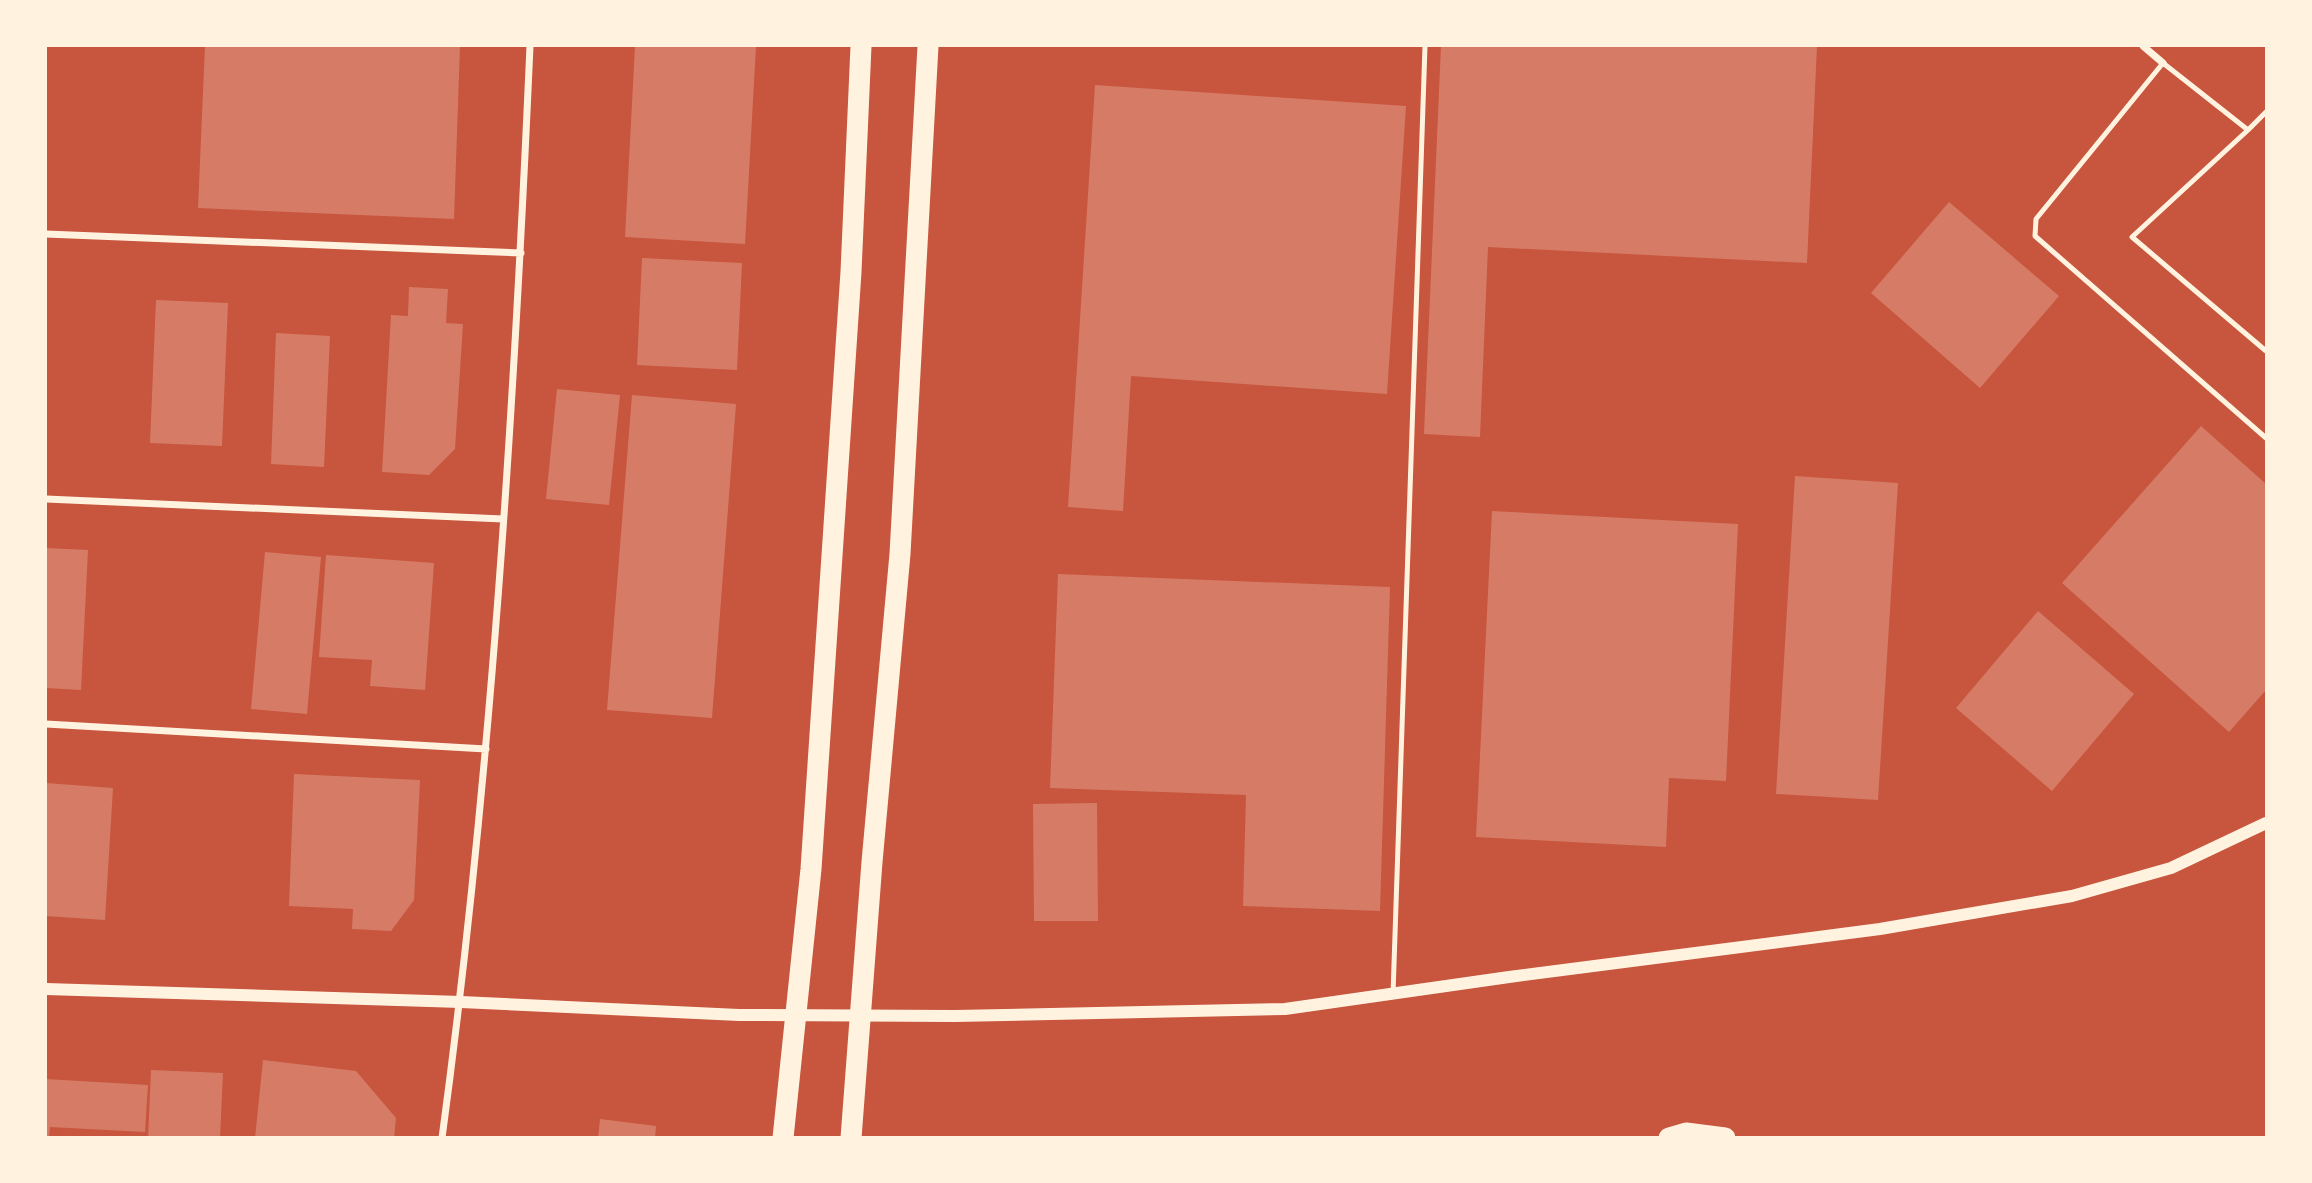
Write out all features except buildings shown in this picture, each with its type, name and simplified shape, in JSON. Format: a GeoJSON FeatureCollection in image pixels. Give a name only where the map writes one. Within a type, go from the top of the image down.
{"type":"FeatureCollection","features":[{"type":"Feature","properties":{"kind":"highway"},"geometry":{"type":"LineString","coordinates":[[783,1138],[811,869],[851,272],[862,46]]}},
{"type":"Feature","properties":{"kind":"highway"},"geometry":{"type":"LineString","coordinates":[[851,1138],[872,862],[900,554],[928,46]]}},
{"type":"Feature","properties":{"kind":"highway"},"geometry":{"type":"LineString","coordinates":[[1669,1138],[1686,1133],[1725,1138]]}},
{"type":"Feature","properties":{"kind":"street"},"geometry":{"type":"LineString","coordinates":[[442,1138],[461,1002],[486,748],[521,253],[530,46]]}},
{"type":"Feature","properties":{"kind":"street"},"geometry":{"type":"LineString","coordinates":[[2143,46],[2163,63]]}},
{"type":"Feature","properties":{"kind":"street"},"geometry":{"type":"LineString","coordinates":[[46,234],[521,253]]}},
{"type":"Feature","properties":{"kind":"street"},"geometry":{"type":"LineString","coordinates":[[46,499],[503,519]]}},
{"type":"Feature","properties":{"kind":"street"},"geometry":{"type":"LineString","coordinates":[[46,724],[486,748]]}},
{"type":"Feature","properties":{"kind":"street"},"geometry":{"type":"LineString","coordinates":[[46,989],[461,1002],[739,1015],[955,1016],[1284,1009],[1509,976],[1880,929],[2072,896],[2171,868],[2266,823]]}},
{"type":"Feature","properties":{"kind":"lane"},"geometry":{"type":"LineString","coordinates":[[1393,993],[1425,46]]}},
{"type":"Feature","properties":{"kind":"lane"},"geometry":{"type":"LineString","coordinates":[[2248,130],[2163,63],[2036,219],[2035,236],[2266,438]]}},
{"type":"Feature","properties":{"kind":"lane"},"geometry":{"type":"LineString","coordinates":[[2266,112],[2132,237],[2266,351]]}}]}
